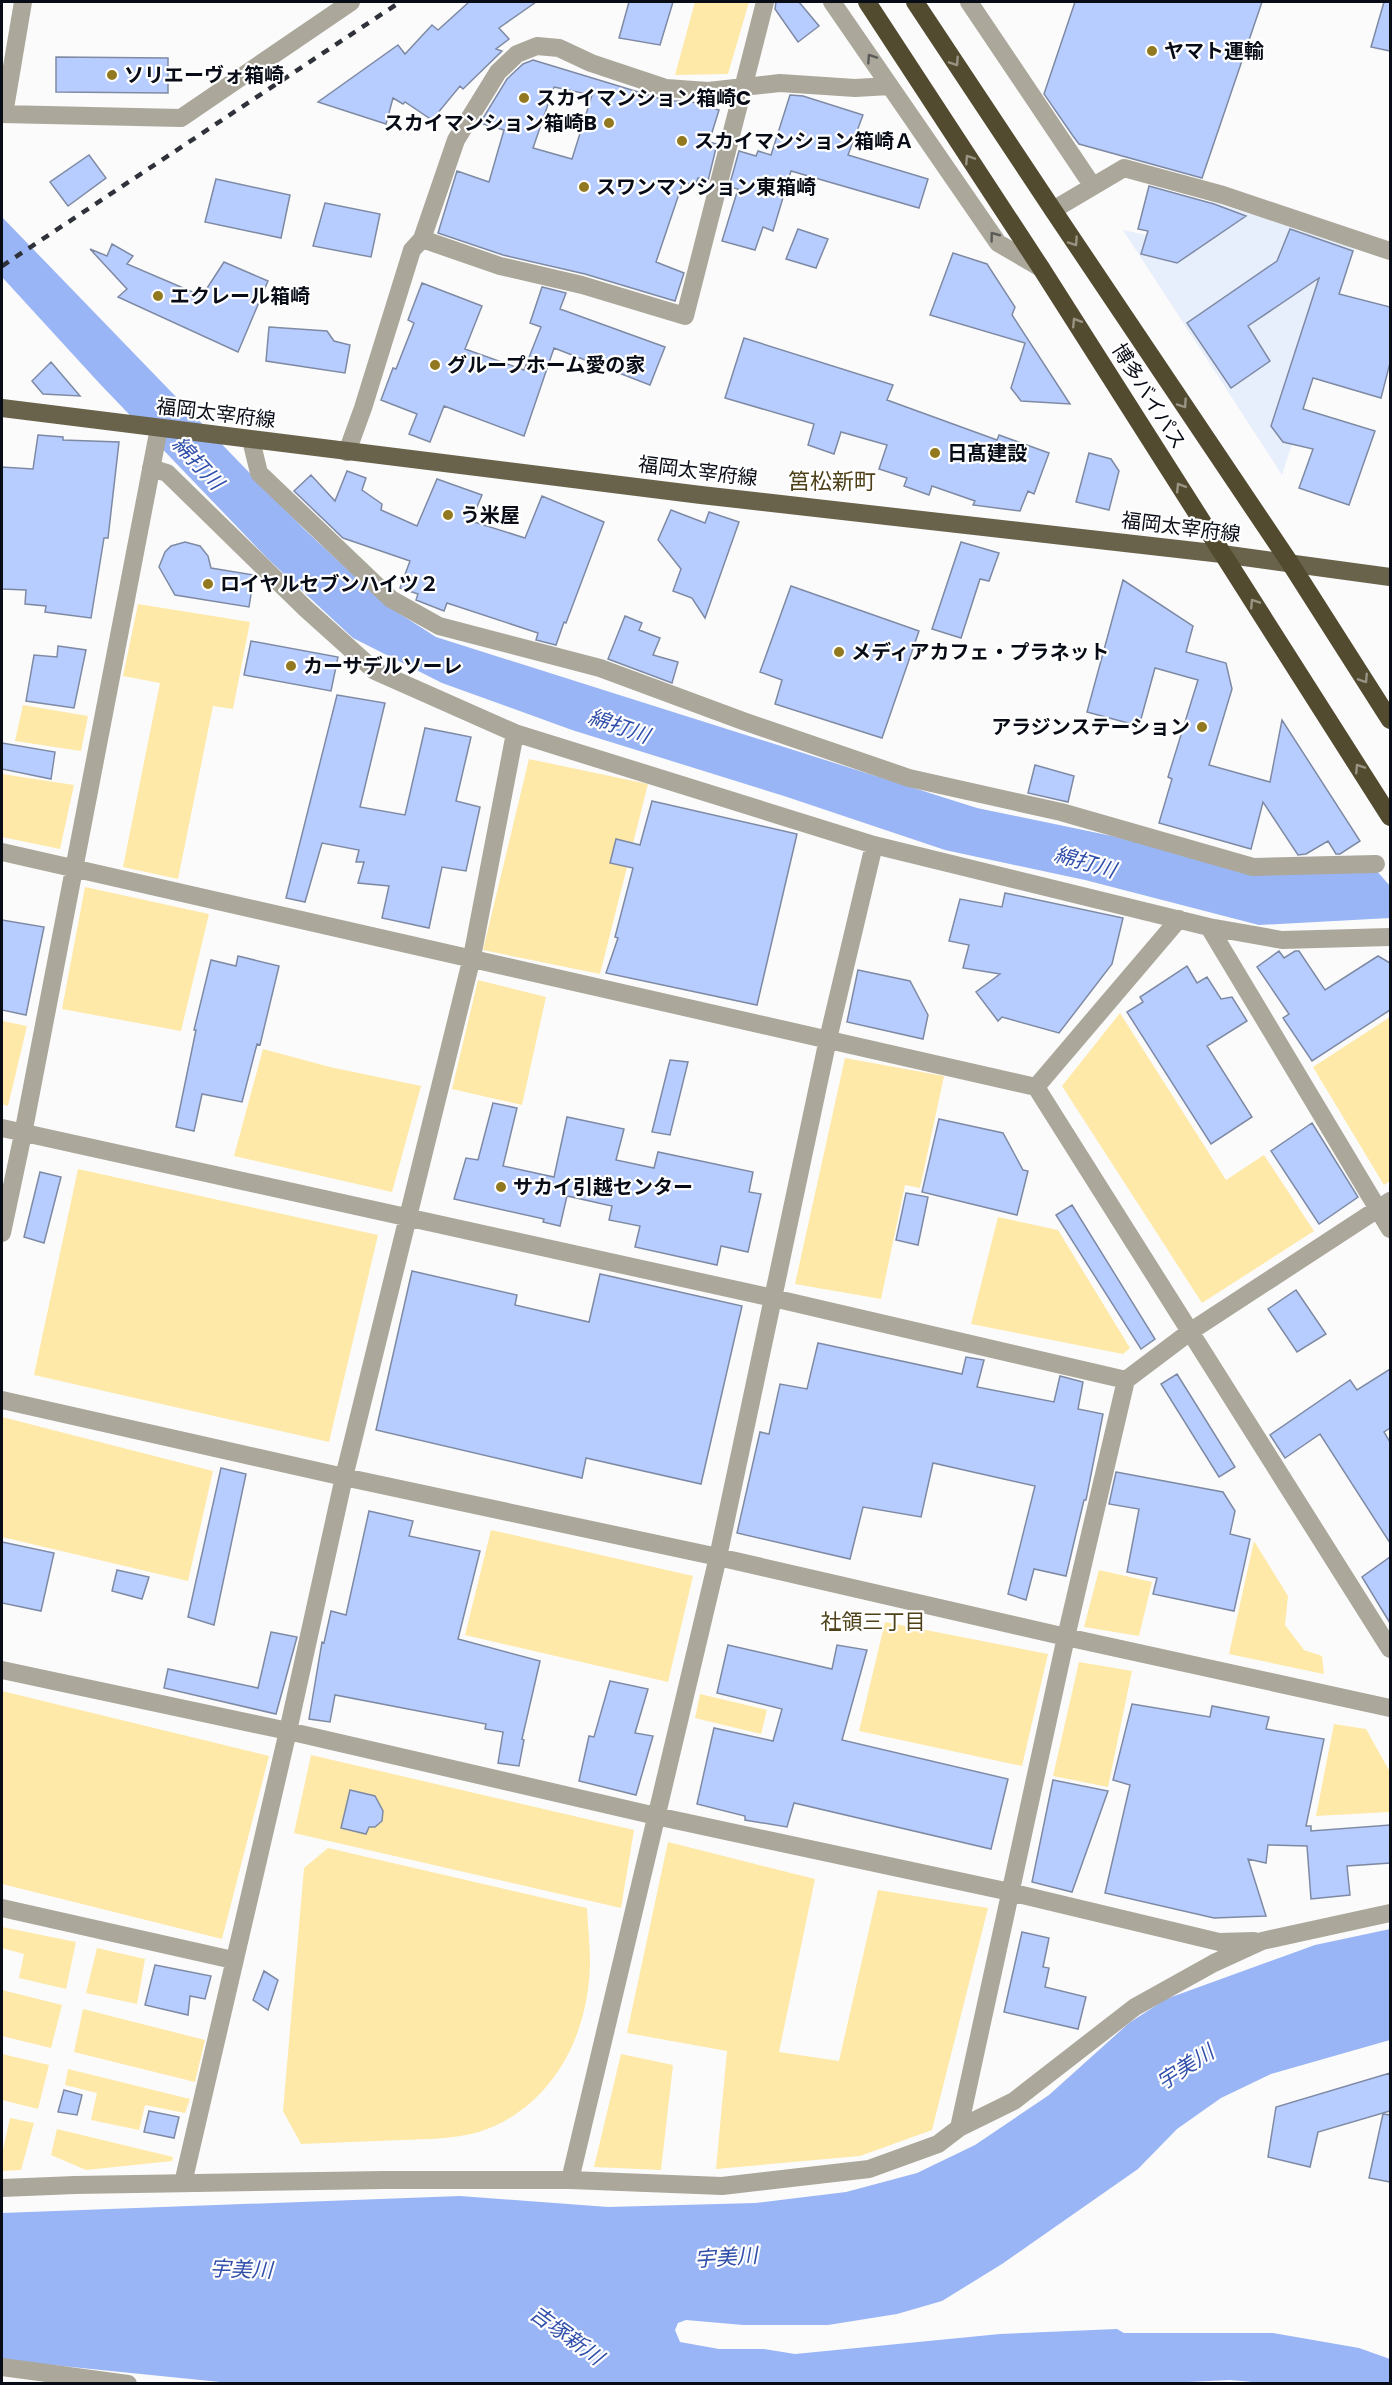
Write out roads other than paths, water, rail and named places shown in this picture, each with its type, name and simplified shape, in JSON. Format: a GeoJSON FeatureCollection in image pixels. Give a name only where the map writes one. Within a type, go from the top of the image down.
{"type":"FeatureCollection","features":[{"type":"Feature","properties":{"kind":"highway","name":"博多バイパス"},"geometry":{"type":"LineString","coordinates":[[867,2],[1041,268],[1390,817]]}},
{"type":"Feature","properties":{"kind":"highway","name":"博多バイパス"},"geometry":{"type":"LineString","coordinates":[[919,7],[1290,563],[1390,720]]}},
{"type":"Feature","properties":{"kind":"main road","name":"福岡太宰府線"},"geometry":{"type":"LineString","coordinates":[[2,408],[701,495],[1222,554],[1390,577]]}},
{"type":"Feature","properties":{"kind":"street"},"geometry":{"type":"LineString","coordinates":[[24,2],[3,114],[181,118],[351,2]]}},
{"type":"Feature","properties":{"kind":"street"},"geometry":{"type":"LineString","coordinates":[[422,239],[500,266],[582,285],[685,316],[765,2]]}},
{"type":"Feature","properties":{"kind":"street"},"geometry":{"type":"LineString","coordinates":[[832,2],[998,243],[1041,268]]}},
{"type":"Feature","properties":{"kind":"street"},"geometry":{"type":"LineString","coordinates":[[969,2],[1092,185]]}},
{"type":"Feature","properties":{"kind":"street"},"geometry":{"type":"LineString","coordinates":[[347,452],[367,397],[412,250],[422,239],[456,140],[498,72],[517,54],[537,46],[559,48],[591,63],[666,88],[708,91],[780,83],[855,88],[890,86]]}},
{"type":"Feature","properties":{"kind":"street"},"geometry":{"type":"LineString","coordinates":[[1053,210],[1124,168],[1223,195],[1390,251]]}},
{"type":"Feature","properties":{"kind":"street"},"geometry":{"type":"LineString","coordinates":[[2,1233],[159,428]]}},
{"type":"Feature","properties":{"kind":"street"},"geometry":{"type":"LineString","coordinates":[[245,439],[259,473],[391,599],[439,626],[600,668],[742,721],[909,778],[1061,812],[1253,867],[1376,864]]}},
{"type":"Feature","properties":{"kind":"street"},"geometry":{"type":"LineString","coordinates":[[151,468],[167,473],[305,608],[375,671],[515,733],[874,845],[1209,927],[1282,939],[1390,937]]}},
{"type":"Feature","properties":{"kind":"street"},"geometry":{"type":"LineString","coordinates":[[183,2183],[288,1731],[344,1477],[472,957],[515,733]]}},
{"type":"Feature","properties":{"kind":"street"},"geometry":{"type":"LineString","coordinates":[[570,2180],[718,1557],[828,1039],[874,845]]}},
{"type":"Feature","properties":{"kind":"street"},"geometry":{"type":"LineString","coordinates":[[2,852],[1036,1087],[1390,1649]]}},
{"type":"Feature","properties":{"kind":"street"},"geometry":{"type":"LineString","coordinates":[[1036,1087],[1179,919]]}},
{"type":"Feature","properties":{"kind":"street"},"geometry":{"type":"LineString","coordinates":[[1209,927],[1384,1205],[1390,1229]]}},
{"type":"Feature","properties":{"kind":"street"},"geometry":{"type":"LineString","coordinates":[[2,1128],[773,1298],[1126,1380]]}},
{"type":"Feature","properties":{"kind":"street"},"geometry":{"type":"LineString","coordinates":[[959,2128],[1066,1637],[1126,1380],[1191,1331],[1384,1205]]}},
{"type":"Feature","properties":{"kind":"street"},"geometry":{"type":"LineString","coordinates":[[2,1400],[344,1477],[718,1557],[1390,1708]]}},
{"type":"Feature","properties":{"kind":"street"},"geometry":{"type":"LineString","coordinates":[[2,1670],[288,1731],[656,1816],[1010,1892],[1219,1942],[1262,1941],[1390,1913]]}},
{"type":"Feature","properties":{"kind":"street"},"geometry":{"type":"LineString","coordinates":[[2,1908],[233,1960]]}},
{"type":"Feature","properties":{"kind":"street"},"geometry":{"type":"LineString","coordinates":[[2,2188],[384,2180],[570,2180],[722,2186],[869,2169],[938,2144],[959,2128],[1014,2102],[1135,2007],[1214,1963],[1262,1941]]}},
{"type":"Feature","properties":{"kind":"street"},"geometry":{"type":"LineString","coordinates":[[2,2367],[128,2384]]}},
{"type":"Feature","properties":{"kind":"water","name":"綿打川"},"geometry":{"type":"Polygon","coordinates":[[[2,217],[305,530],[386,605],[436,637],[977,808],[1112,836],[1265,874],[1376,870],[1390,886],[1390,918],[1259,925],[1085,880],[945,850],[784,796],[572,730],[442,683],[353,638],[268,559],[100,384],[2,277],[2,217]]]}},
{"type":"Feature","properties":{"kind":"water"},"geometry":{"type":"Polygon","coordinates":[[[1390,1929],[1390,2040],[1271,2074],[1221,2098],[1177,2129],[1138,2169],[1002,2264],[942,2301],[897,2314],[828,2325],[743,2325],[686,2320],[678,2323],[675,2330],[680,2342],[719,2349],[764,2349],[795,2354],[1000,2334],[1117,2329],[1124,2333],[1273,2333],[1359,2348],[1390,2359],[1390,2383],[1275,2384],[1230,2380],[1147,2384],[240,2384],[2,2360],[2,2213],[460,2196],[608,2207],[755,2203],[846,2192],[917,2173],[975,2145],[1049,2095],[1129,2023],[1166,1999],[1315,1945],[1390,1929]]]}},
{"type":"Feature","properties":{"kind":"railway"},"geometry":{"type":"LineString","coordinates":[[2,266],[400,2]]}},
{"type":"Feature","properties":{"kind":"place","name":"ヤマト運輸"},"geometry":{"type":"Point","coordinates":[1152,51]}},
{"type":"Feature","properties":{"kind":"place","name":"ソリエーヴォ箱崎"},"geometry":{"type":"Point","coordinates":[112,75]}},
{"type":"Feature","properties":{"kind":"place","name":"スカイマンション箱崎C"},"geometry":{"type":"Point","coordinates":[524,98]}},
{"type":"Feature","properties":{"kind":"place","name":"スカイマンション箱崎B"},"geometry":{"type":"Point","coordinates":[609,123]}},
{"type":"Feature","properties":{"kind":"place","name":"スカイマンション箱崎Ａ"},"geometry":{"type":"Point","coordinates":[682,141]}},
{"type":"Feature","properties":{"kind":"place","name":"スワンマンション東箱崎"},"geometry":{"type":"Point","coordinates":[584,187]}},
{"type":"Feature","properties":{"kind":"place","name":"エクレール箱崎"},"geometry":{"type":"Point","coordinates":[158,296]}},
{"type":"Feature","properties":{"kind":"place","name":"グループホーム愛の家"},"geometry":{"type":"Point","coordinates":[435,365]}},
{"type":"Feature","properties":{"kind":"place","name":"日髙建設"},"geometry":{"type":"Point","coordinates":[935,453]}},
{"type":"Feature","properties":{"kind":"place","name":"う米屋"},"geometry":{"type":"Point","coordinates":[448,515]}},
{"type":"Feature","properties":{"kind":"place","name":"ロイヤルセブンハイツ２"},"geometry":{"type":"Point","coordinates":[208,584]}},
{"type":"Feature","properties":{"kind":"place","name":"メディアカフェ・プラネット"},"geometry":{"type":"Point","coordinates":[839,652]}},
{"type":"Feature","properties":{"kind":"place","name":"カーサデルソーレ"},"geometry":{"type":"Point","coordinates":[291,666]}},
{"type":"Feature","properties":{"kind":"place","name":"アラジンステーション"},"geometry":{"type":"Point","coordinates":[1202,727]}},
{"type":"Feature","properties":{"kind":"place","name":"サカイ引越センター"},"geometry":{"type":"Point","coordinates":[501,1187]}},
{"type":"Feature","properties":{"kind":"district","name":"筥松新町"},"geometry":{"type":"Point","coordinates":[832,481]}},
{"type":"Feature","properties":{"kind":"district","name":"社領三丁目"},"geometry":{"type":"Point","coordinates":[873,1621]}},
{"type":"Feature","properties":{"kind":"water label","name":"宇美川"},"geometry":{"type":"Point","coordinates":[1185,2067]}},
{"type":"Feature","properties":{"kind":"water label","name":"宇美川"},"geometry":{"type":"Point","coordinates":[726,2257]}},
{"type":"Feature","properties":{"kind":"water label","name":"宇美川"},"geometry":{"type":"Point","coordinates":[241,2269]}},
{"type":"Feature","properties":{"kind":"water label","name":"吉塚新川"},"geometry":{"type":"Point","coordinates":[567,2335]}}]}
